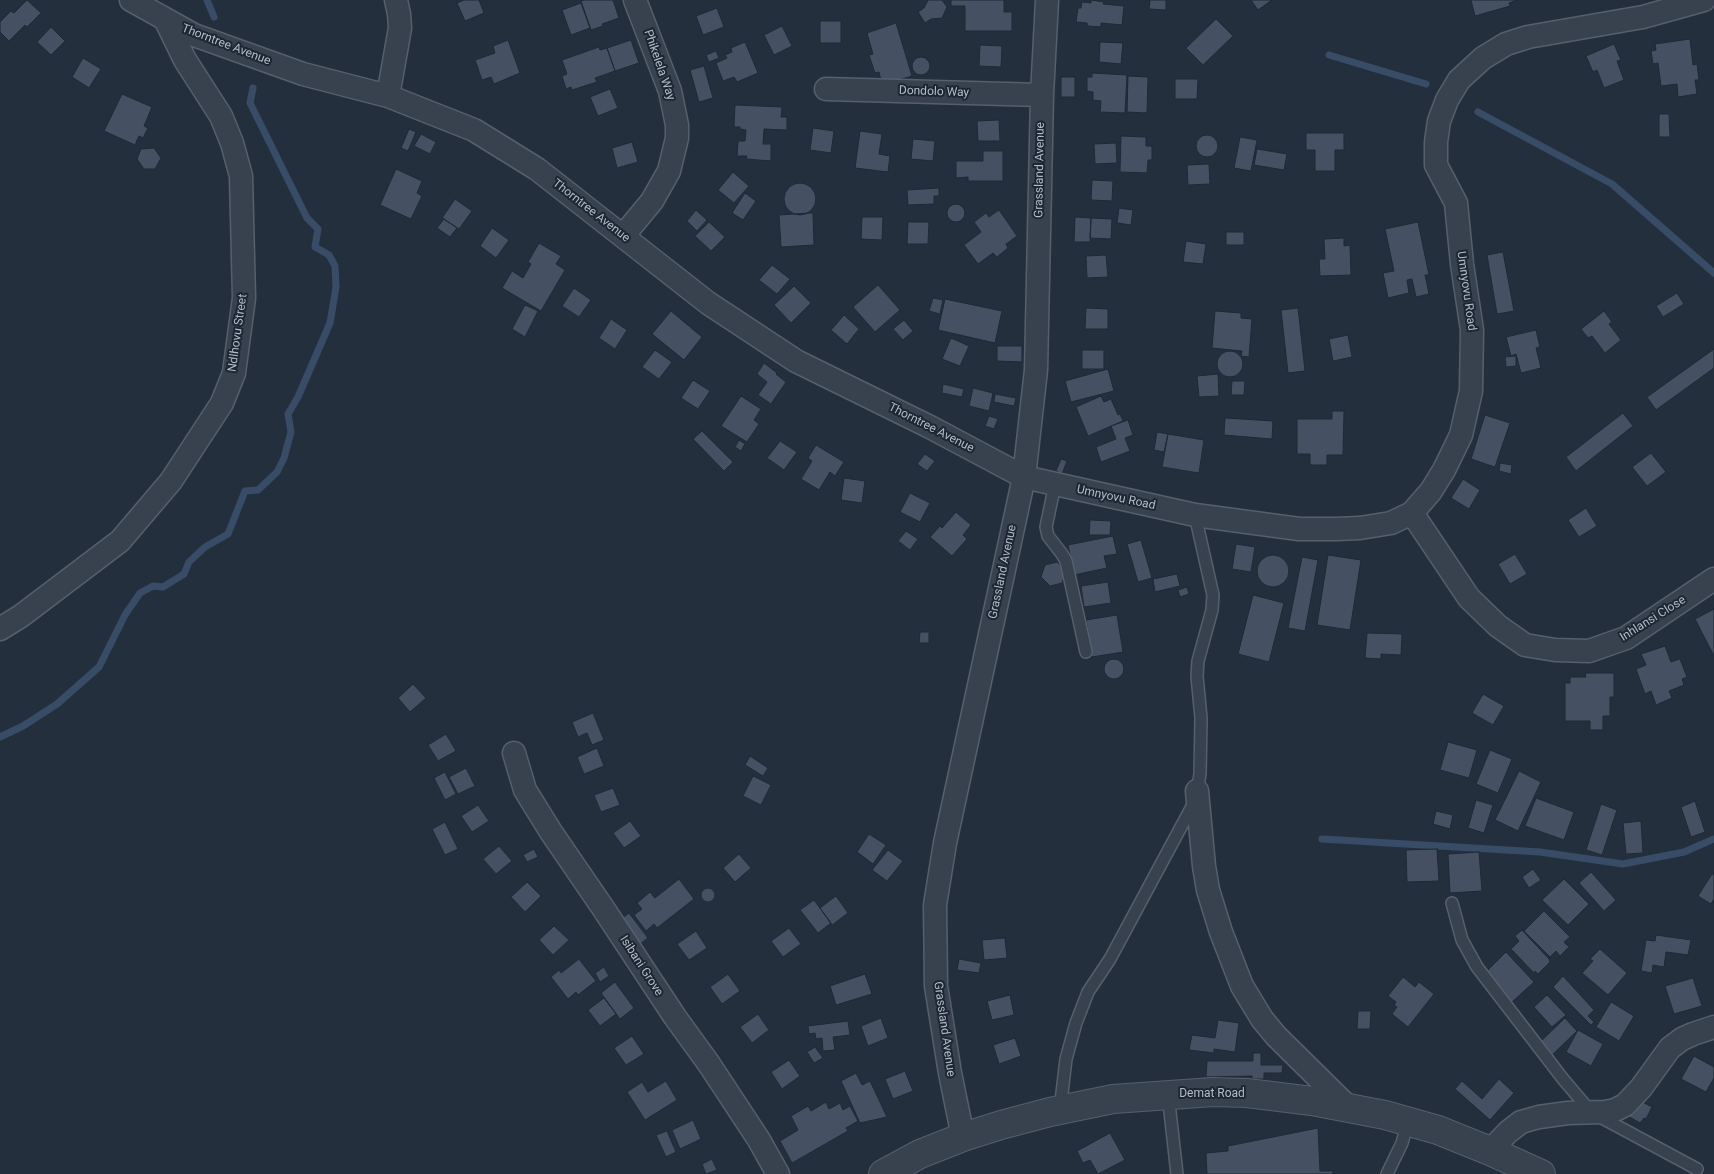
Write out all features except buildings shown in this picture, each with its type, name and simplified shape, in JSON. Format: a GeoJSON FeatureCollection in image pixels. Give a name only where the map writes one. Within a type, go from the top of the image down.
{"type":"FeatureCollection","features":[{"type":"Feature","properties":{"kind":"street","name":"Thorntree Avenue"},"geometry":{"type":"LineString","coordinates":[[131,0],[194,35],[303,74],[388,96],[474,130],[537,169],[708,304],[796,361],[930,427],[1024,477]]}},
{"type":"Feature","properties":{"kind":"street"},"geometry":{"type":"LineString","coordinates":[[388,96],[400,28],[396,0]]}},
{"type":"Feature","properties":{"kind":"street","name":"Phikelela Way"},"geometry":{"type":"LineString","coordinates":[[623,236],[652,201],[670,171],[678,138],[670,91],[635,0]]}},
{"type":"Feature","properties":{"kind":"street","name":"Grassland Avenue"},"geometry":{"type":"LineString","coordinates":[[963,1137],[950,1074],[936,986],[935,905],[945,843],[1024,477],[1036,370],[1042,95],[1047,0]]}},
{"type":"Feature","properties":{"kind":"street","name":"Umnyovu Road"},"geometry":{"type":"LineString","coordinates":[[1024,477],[1195,515],[1300,529],[1360,528],[1391,522],[1412,513],[1431,491],[1444,470],[1461,435],[1471,391],[1472,330],[1462,264],[1456,203],[1436,165],[1436,142],[1439,122],[1448,100],[1465,75],[1483,58],[1506,44],[1528,37],[1643,17],[1704,0]]}},
{"type":"Feature","properties":{"kind":"street","name":"Ndlhovu Street"},"geometry":{"type":"LineString","coordinates":[[0,629],[21,616],[120,541],[171,481],[222,403],[234,373],[244,298],[241,176],[232,143],[220,116],[185,60],[165,19]]}},
{"type":"Feature","properties":{"kind":"street","name":"Dondolo Way"},"geometry":{"type":"LineString","coordinates":[[826,88],[1042,95]]}},
{"type":"Feature","properties":{"kind":"street","name":"Inhlansi Close"},"geometry":{"type":"LineString","coordinates":[[1412,513],[1469,598],[1498,626],[1525,644],[1555,650],[1589,651],[1616,642],[1626,638],[1714,579]]}},
{"type":"Feature","properties":{"kind":"street","name":"Isibani Grove"},"geometry":{"type":"LineString","coordinates":[[514,753],[525,790],[551,832],[714,1072],[759,1140],[778,1174]]}},
{"type":"Feature","properties":{"kind":"street"},"geometry":{"type":"LineString","coordinates":[[1197,792],[1208,890],[1221,932],[1242,986],[1266,1025],[1348,1107]]}},
{"type":"Feature","properties":{"kind":"street"},"geometry":{"type":"LineString","coordinates":[[1490,1150],[1521,1122],[1539,1117],[1614,1110],[1625,1105],[1641,1088],[1670,1048],[1682,1039],[1714,1027]]}},
{"type":"Feature","properties":{"kind":"street","name":"Demat Road"},"geometry":{"type":"LineString","coordinates":[[883,1174],[920,1154],[963,1137],[1060,1110],[1114,1099],[1213,1092],[1247,1093],[1312,1101],[1408,1121],[1438,1130],[1490,1150],[1541,1174]]}},
{"type":"Feature","properties":{"kind":"lane"},"geometry":{"type":"LineString","coordinates":[[1055,484],[1046,527],[1048,536],[1066,561],[1086,652]]}},
{"type":"Feature","properties":{"kind":"lane"},"geometry":{"type":"LineString","coordinates":[[1060,1110],[1066,1059],[1088,992],[1110,959],[1196,799],[1200,774],[1201,718],[1197,676],[1198,661],[1212,610],[1213,595],[1195,515]]}},
{"type":"Feature","properties":{"kind":"lane"},"geometry":{"type":"LineString","coordinates":[[1452,903],[1462,940],[1477,967],[1563,1079],[1591,1112],[1696,1169]]}},
{"type":"Feature","properties":{"kind":"lane"},"geometry":{"type":"LineString","coordinates":[[1168,1094],[1177,1174]]}},
{"type":"Feature","properties":{"kind":"lane"},"geometry":{"type":"LineString","coordinates":[[1387,1174],[1402,1143],[1408,1121]]}},
{"type":"Feature","properties":{"kind":"waterway"},"geometry":{"type":"LineString","coordinates":[[207,0],[214,17]]}},
{"type":"Feature","properties":{"kind":"waterway"},"geometry":{"type":"LineString","coordinates":[[1329,55],[1426,84]]}},
{"type":"Feature","properties":{"kind":"waterway"},"geometry":{"type":"LineString","coordinates":[[0,737],[23,726],[57,704],[99,667],[125,615],[140,593],[153,586],[163,587],[184,574],[189,562],[205,547],[228,534],[245,491],[258,490],[277,472],[284,458],[291,432],[288,414],[298,397],[330,323],[336,287],[335,266],[329,255],[315,247],[318,229],[307,218],[250,103],[253,88]]}},
{"type":"Feature","properties":{"kind":"waterway"},"geometry":{"type":"LineString","coordinates":[[1478,112],[1612,184],[1714,273]]}},
{"type":"Feature","properties":{"kind":"waterway"},"geometry":{"type":"LineString","coordinates":[[1322,839],[1540,852],[1623,864],[1684,852],[1714,839]]}}]}
